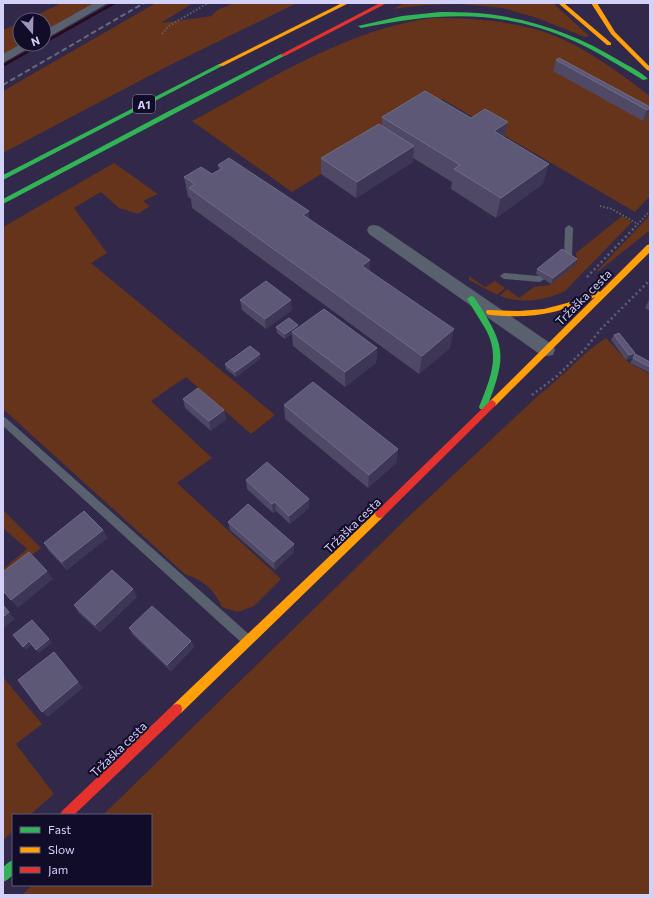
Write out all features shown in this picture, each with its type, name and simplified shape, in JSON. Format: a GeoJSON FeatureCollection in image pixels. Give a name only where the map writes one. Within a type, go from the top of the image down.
{"type":"FeatureCollection","features":[{"type":"Feature","properties":{"kind":"main road","name":"A1"},"geometry":{"type":"LineString","coordinates":[[3,178],[165,93],[346,3]]}},
{"type":"Feature","properties":{"kind":"main road","name":"A1"},"geometry":{"type":"LineString","coordinates":[[3,202],[254,68],[384,3]]}},
{"type":"Feature","properties":{"kind":"main road"},"geometry":{"type":"LineString","coordinates":[[561,3],[649,76]]}},
{"type":"Feature","properties":{"kind":"main road"},"geometry":{"type":"LineString","coordinates":[[594,3],[613,33],[649,76]]}},
{"type":"Feature","properties":{"kind":"main road"},"geometry":{"type":"LineString","coordinates":[[254,68],[288,60],[350,30],[391,17],[427,11],[464,10],[504,14],[552,27],[585,42],[649,76]]}},
{"type":"Feature","properties":{"kind":"main road","name":"Tržaška cesta"},"geometry":{"type":"LineString","coordinates":[[67,814],[248,641],[547,350],[650,247]]}},
{"type":"Feature","properties":{"kind":"main road"},"geometry":{"type":"LineString","coordinates":[[490,312],[526,315],[554,312],[613,285]]}},
{"type":"Feature","properties":{"kind":"main road"},"geometry":{"type":"LineString","coordinates":[[472,299],[492,332],[499,355],[498,368],[494,381],[479,415]]}},
{"type":"Feature","properties":{"kind":"main road"},"geometry":{"type":"LineString","coordinates":[[3,876],[12,867]]}},
{"type":"Feature","properties":{"kind":"street"},"geometry":{"type":"LineString","coordinates":[[52,31],[102,3]]}},
{"type":"Feature","properties":{"kind":"street"},"geometry":{"type":"LineString","coordinates":[[3,59],[16,52]]}},
{"type":"Feature","properties":{"kind":"street"},"geometry":{"type":"LineString","coordinates":[[374,230],[490,312],[547,350]]}},
{"type":"Feature","properties":{"kind":"lane"},"geometry":{"type":"LineString","coordinates":[[504,276],[540,279],[568,258],[569,228]]}},
{"type":"Feature","properties":{"kind":"lane"},"geometry":{"type":"LineString","coordinates":[[3,421],[248,641]]}},
{"type":"Feature","properties":{"kind":"path"},"geometry":{"type":"LineString","coordinates":[[162,34],[169,26],[208,3]]}},
{"type":"Feature","properties":{"kind":"path"},"geometry":{"type":"LineString","coordinates":[[600,206],[612,209],[638,224]]}},
{"type":"Feature","properties":{"kind":"path","name":"Tržaška cesta"},"geometry":{"type":"LineString","coordinates":[[585,279],[650,211]]}},
{"type":"Feature","properties":{"kind":"shaded area"},"geometry":{"type":"Polygon","coordinates":[[[62,3],[97,3],[52,28],[52,12],[43,12],[62,3]]]}},
{"type":"Feature","properties":{"kind":"shaded area"},"geometry":{"type":"Polygon","coordinates":[[[156,3],[193,3],[161,23],[212,16],[219,9],[233,3],[297,3],[168,66],[3,153],[3,91],[156,3]]]}},
{"type":"Feature","properties":{"kind":"shaded area"},"geometry":{"type":"Polygon","coordinates":[[[405,3],[553,3],[589,36],[585,37],[537,18],[503,8],[462,4],[426,5],[392,9],[405,3]]]}},
{"type":"Feature","properties":{"kind":"shaded area"},"geometry":{"type":"Polygon","coordinates":[[[433,18],[471,19],[497,22],[522,26],[550,34],[565,40],[595,57],[650,96],[650,196],[635,212],[442,99],[292,192],[192,121],[308,59],[339,45],[369,33],[401,24],[433,18]]]}},
{"type":"Feature","properties":{"kind":"shaded area"},"geometry":{"type":"Polygon","coordinates":[[[12,26],[12,51],[3,56],[3,30],[12,26]]]}},
{"type":"Feature","properties":{"kind":"shaded area"},"geometry":{"type":"Polygon","coordinates":[[[114,163],[158,194],[143,201],[150,206],[138,214],[119,208],[101,192],[74,208],[107,253],[91,263],[275,415],[251,434],[186,377],[151,401],[212,458],[177,483],[281,579],[254,606],[238,612],[222,607],[208,586],[198,579],[186,575],[3,409],[3,227],[114,163]]]}},
{"type":"Feature","properties":{"kind":"shaded area"},"geometry":{"type":"Polygon","coordinates":[[[650,215],[650,230],[599,271],[597,271],[650,215]]]}},
{"type":"Feature","properties":{"kind":"shaded area"},"geometry":{"type":"Polygon","coordinates":[[[622,216],[632,222],[565,291],[541,299],[525,301],[500,296],[507,289],[519,298],[534,287],[549,285],[577,263],[576,253],[622,216]]]}},
{"type":"Feature","properties":{"kind":"shaded area"},"geometry":{"type":"Polygon","coordinates":[[[469,276],[485,287],[495,281],[505,288],[497,295],[469,280],[469,276]]]}},
{"type":"Feature","properties":{"kind":"shaded area"},"geometry":{"type":"Polygon","coordinates":[[[606,338],[629,363],[650,374],[650,895],[22,895],[31,886],[152,886],[152,814],[104,814],[405,520],[540,394],[597,344],[606,338]]]}},
{"type":"Feature","properties":{"kind":"shaded area"},"geometry":{"type":"Polygon","coordinates":[[[3,510],[41,548],[3,577],[3,569],[27,549],[3,528],[3,510]]]}},
{"type":"Feature","properties":{"kind":"shaded area"},"geometry":{"type":"Polygon","coordinates":[[[3,677],[42,724],[16,744],[54,794],[31,814],[12,814],[12,832],[3,840],[3,677]]]}},
{"type":"Feature","properties":{"kind":"building"},"geometry":{"type":"Polygon","coordinates":[[[559,58],[650,108],[647,110],[556,60],[559,58]]]}},
{"type":"Feature","properties":{"kind":"building"},"geometry":{"type":"Polygon","coordinates":[[[425,91],[471,118],[485,109],[508,122],[494,131],[549,164],[501,198],[454,169],[460,165],[382,117],[425,91]]]}},
{"type":"Feature","properties":{"kind":"building"},"geometry":{"type":"Polygon","coordinates":[[[379,124],[414,146],[357,182],[321,158],[379,124]]]}},
{"type":"Feature","properties":{"kind":"building"},"geometry":{"type":"Polygon","coordinates":[[[229,158],[309,211],[303,215],[370,260],[362,266],[454,329],[422,356],[189,188],[195,184],[184,177],[201,167],[212,174],[223,168],[218,165],[229,158]]]}},
{"type":"Feature","properties":{"kind":"building"},"geometry":{"type":"Polygon","coordinates":[[[562,249],[577,259],[553,278],[537,269],[562,249]]]}},
{"type":"Feature","properties":{"kind":"building"},"geometry":{"type":"Polygon","coordinates":[[[266,281],[291,300],[265,319],[240,300],[266,281]]]}},
{"type":"Feature","properties":{"kind":"building"},"geometry":{"type":"Polygon","coordinates":[[[324,309],[377,348],[345,372],[292,332],[324,309]]]}},
{"type":"Feature","properties":{"kind":"building"},"geometry":{"type":"Polygon","coordinates":[[[289,318],[298,325],[285,334],[276,327],[289,318]]]}},
{"type":"Feature","properties":{"kind":"building"},"geometry":{"type":"Polygon","coordinates":[[[619,333],[635,353],[629,355],[614,335],[619,333]]]}},
{"type":"Feature","properties":{"kind":"building"},"geometry":{"type":"Polygon","coordinates":[[[250,346],[260,354],[235,372],[225,364],[250,346]]]}},
{"type":"Feature","properties":{"kind":"building"},"geometry":{"type":"Polygon","coordinates":[[[635,354],[650,362],[650,367],[633,358],[635,354]]]}},
{"type":"Feature","properties":{"kind":"building"},"geometry":{"type":"Polygon","coordinates":[[[313,382],[398,449],[369,475],[284,405],[313,382]]]}},
{"type":"Feature","properties":{"kind":"building"},"geometry":{"type":"Polygon","coordinates":[[[198,388],[224,410],[209,421],[183,399],[198,388]]]}},
{"type":"Feature","properties":{"kind":"building"},"geometry":{"type":"Polygon","coordinates":[[[267,462],[309,499],[289,516],[275,502],[272,504],[246,480],[267,462]]]}},
{"type":"Feature","properties":{"kind":"building"},"geometry":{"type":"Polygon","coordinates":[[[248,504],[294,544],[274,562],[228,522],[248,504]]]}},
{"type":"Feature","properties":{"kind":"building"},"geometry":{"type":"Polygon","coordinates":[[[84,511],[103,530],[62,562],[44,543],[84,511]]]}},
{"type":"Feature","properties":{"kind":"building"},"geometry":{"type":"Polygon","coordinates":[[[29,552],[47,571],[11,600],[3,591],[3,572],[29,552]]]}},
{"type":"Feature","properties":{"kind":"building"},"geometry":{"type":"Polygon","coordinates":[[[112,570],[133,589],[95,625],[74,605],[112,570]]]}},
{"type":"Feature","properties":{"kind":"building"},"geometry":{"type":"Polygon","coordinates":[[[3,605],[9,612],[3,617],[3,605]]]}},
{"type":"Feature","properties":{"kind":"building"},"geometry":{"type":"Polygon","coordinates":[[[152,606],[191,641],[167,665],[129,628],[152,606]]]}},
{"type":"Feature","properties":{"kind":"building"},"geometry":{"type":"Polygon","coordinates":[[[32,620],[49,639],[36,650],[29,641],[23,647],[13,635],[32,620]]]}},
{"type":"Feature","properties":{"kind":"building"},"geometry":{"type":"Polygon","coordinates":[[[54,652],[78,682],[42,712],[18,680],[54,652]]]}},
{"type":"Feature","properties":{"kind":"waterway"},"geometry":{"type":"LineString","coordinates":[[52,38],[115,3]]}},
{"type":"Feature","properties":{"kind":"waterway"},"geometry":{"type":"LineString","coordinates":[[3,66],[28,52]]}},
{"type":"Feature","properties":{"kind":"railway"},"geometry":{"type":"LineString","coordinates":[[3,85],[144,3]]}},
{"type":"Feature","properties":{"kind":"traffic: fast"},"geometry":{"type":"LineString","coordinates":[[361,26],[402,18],[440,14],[476,14],[510,18],[543,27],[576,40],[610,57],[645,79]]}},
{"type":"Feature","properties":{"kind":"traffic: fast"},"geometry":{"type":"LineString","coordinates":[[3,202],[171,112],[283,55]]}},
{"type":"Feature","properties":{"kind":"traffic: fast"},"geometry":{"type":"LineString","coordinates":[[3,178],[221,65]]}},
{"type":"Feature","properties":{"kind":"traffic: fast"},"geometry":{"type":"LineString","coordinates":[[471,299],[482,315],[495,340],[497,351],[495,374],[483,407]]}},
{"type":"Feature","properties":{"kind":"traffic: fast"},"geometry":{"type":"LineString","coordinates":[[3,876],[12,867]]}},
{"type":"Feature","properties":{"kind":"traffic: slow"},"geometry":{"type":"LineString","coordinates":[[221,65],[346,3]]}},
{"type":"Feature","properties":{"kind":"traffic: slow"},"geometry":{"type":"LineString","coordinates":[[561,3],[609,44]]}},
{"type":"Feature","properties":{"kind":"traffic: slow"},"geometry":{"type":"LineString","coordinates":[[594,3],[613,33],[649,69]]}},
{"type":"Feature","properties":{"kind":"traffic: slow"},"geometry":{"type":"LineString","coordinates":[[492,404],[650,247]]}},
{"type":"Feature","properties":{"kind":"traffic: slow"},"geometry":{"type":"LineString","coordinates":[[490,312],[519,314],[544,312],[569,305],[596,293]]}},
{"type":"Feature","properties":{"kind":"traffic: slow"},"geometry":{"type":"LineString","coordinates":[[177,709],[380,514]]}},
{"type":"Feature","properties":{"kind":"traffic: jam"},"geometry":{"type":"LineString","coordinates":[[283,55],[384,3]]}},
{"type":"Feature","properties":{"kind":"traffic: jam"},"geometry":{"type":"LineString","coordinates":[[380,514],[492,404]]}},
{"type":"Feature","properties":{"kind":"traffic: jam"},"geometry":{"type":"LineString","coordinates":[[67,814],[177,709]]}}]}
